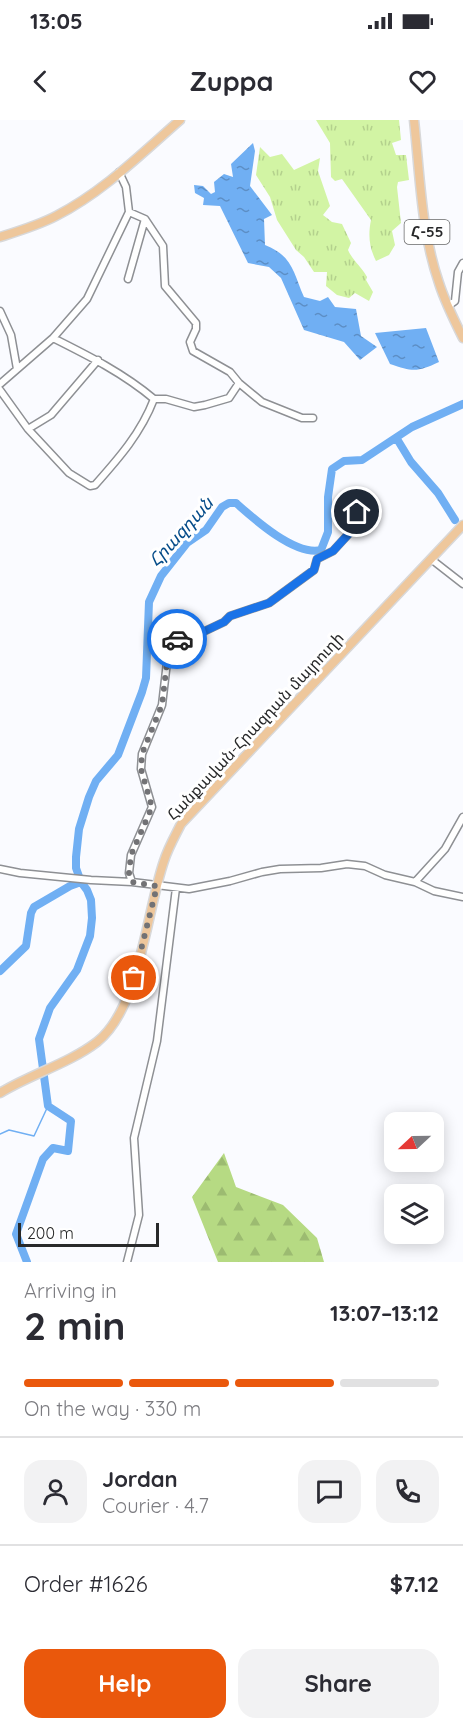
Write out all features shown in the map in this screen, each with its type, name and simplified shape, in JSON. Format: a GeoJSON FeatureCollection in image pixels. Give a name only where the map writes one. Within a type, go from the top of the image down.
{"type":"FeatureCollection","features":[{"type":"Feature","properties":{"kind":"main road"},"geometry":{"type":"LineString","coordinates":[[0,237],[54,217],[95,192],[180,120]]}},
{"type":"Feature","properties":{"kind":"main road","name":"Հ-55"},"geometry":{"type":"LineString","coordinates":[[414,120],[424,217],[432,261],[448,306],[463,338]]}},
{"type":"Feature","properties":{"kind":"main road","name":"Հանքավան-Հրազդան մայրուղի"},"geometry":{"type":"LineString","coordinates":[[0,1093],[98,1041],[114,1024],[128,1000],[164,861],[181,824],[463,525]]}},
{"type":"Feature","properties":{"kind":"street"},"geometry":{"type":"LineString","coordinates":[[0,384],[53,338],[87,299],[129,212],[126,187],[119,172]]}},
{"type":"Feature","properties":{"kind":"street"},"geometry":{"type":"LineString","coordinates":[[129,212],[145,219],[163,246],[165,286],[196,322],[190,346],[193,351],[230,372],[239,383],[262,402],[302,418],[313,418]]}},
{"type":"Feature","properties":{"kind":"street"},"geometry":{"type":"LineString","coordinates":[[128,279],[145,219]]}},
{"type":"Feature","properties":{"kind":"street"},"geometry":{"type":"LineString","coordinates":[[448,306],[455,301],[458,272],[463,263]]}},
{"type":"Feature","properties":{"kind":"street"},"geometry":{"type":"LineString","coordinates":[[0,311],[11,335],[16,369]]}},
{"type":"Feature","properties":{"kind":"street"},"geometry":{"type":"LineString","coordinates":[[53,338],[98,360],[154,399],[166,399],[194,406],[205,405],[229,398],[239,383]]}},
{"type":"Feature","properties":{"kind":"street"},"geometry":{"type":"LineString","coordinates":[[28,429],[51,415],[98,360]]}},
{"type":"Feature","properties":{"kind":"street"},"geometry":{"type":"LineString","coordinates":[[0,390],[28,429],[69,473],[90,486],[95,485],[128,448],[154,399]]}},
{"type":"Feature","properties":{"kind":"street"},"geometry":{"type":"LineString","coordinates":[[132,882],[129,873],[131,855],[152,807],[141,769],[142,754],[162,705],[169,645],[182,635],[205,631],[224,622],[230,616],[269,603],[314,570],[317,559],[333,551],[355,527],[357,512],[369,502]]}},
{"type":"Feature","properties":{"kind":"street"},"geometry":{"type":"LineString","coordinates":[[431,559],[463,584]]}},
{"type":"Feature","properties":{"kind":"street"},"geometry":{"type":"LineString","coordinates":[[415,882],[445,849],[463,817]]}},
{"type":"Feature","properties":{"kind":"street"},"geometry":{"type":"LineString","coordinates":[[0,869],[66,878],[132,882],[176,888],[212,885],[280,869],[321,868],[347,864],[366,866],[385,875],[415,882],[434,891],[463,897]]}},
{"type":"Feature","properties":{"kind":"street"},"geometry":{"type":"LineString","coordinates":[[128,1262],[139,1215],[134,1138],[157,1041],[176,888]]}},
{"type":"Feature","properties":{"kind":"green space"},"geometry":{"type":"Polygon","coordinates":[[[316,120],[399,120],[401,140],[392,143],[396,155],[406,155],[409,180],[398,182],[401,223],[392,231],[395,245],[389,255],[376,261],[370,241],[371,220],[342,179],[335,181],[331,177],[330,143],[316,120]]]}},
{"type":"Feature","properties":{"kind":"green space"},"geometry":{"type":"Polygon","coordinates":[[[260,147],[270,157],[282,154],[294,170],[320,158],[318,171],[330,206],[323,215],[332,222],[342,224],[351,243],[348,250],[367,277],[366,280],[373,292],[369,301],[355,293],[349,298],[337,295],[326,286],[327,272],[314,272],[296,250],[277,220],[270,197],[256,175],[260,147]]]}},
{"type":"Feature","properties":{"kind":"green space"},"geometry":{"type":"Polygon","coordinates":[[[224,1153],[236,1187],[283,1205],[317,1238],[324,1262],[218,1262],[192,1197],[224,1153]]]}},
{"type":"Feature","properties":{"kind":"water"},"geometry":{"type":"Polygon","coordinates":[[[253,143],[255,151],[250,186],[272,215],[264,219],[265,245],[287,260],[304,297],[320,301],[328,297],[335,307],[356,309],[361,336],[377,347],[360,360],[344,342],[304,330],[281,278],[269,267],[248,263],[220,206],[203,205],[204,198],[195,193],[194,185],[203,186],[211,194],[215,192],[214,182],[224,174],[233,177],[231,164],[253,143]]]}},
{"type":"Feature","properties":{"kind":"water"},"geometry":{"type":"Polygon","coordinates":[[[426,328],[439,362],[415,370],[390,364],[375,333],[426,328]]]}},
{"type":"Feature","properties":{"kind":"waterway","name":"Հրազդան"},"geometry":{"type":"LineString","coordinates":[[27,1262],[16,1234],[43,1159],[53,1148],[68,1151],[71,1121],[48,1106],[39,1039],[50,1008],[77,970],[90,936],[91,900],[76,868],[79,829],[96,781],[118,755],[142,692],[146,678],[149,602],[161,576],[187,543],[206,530],[222,507],[229,503],[236,503],[287,542],[311,550],[321,550],[328,532],[328,497],[332,469],[344,461],[362,460],[412,427],[463,404]]}},
{"type":"Feature","properties":{"kind":"waterway"},"geometry":{"type":"LineString","coordinates":[[397,439],[411,462],[438,493],[455,520]]}},
{"type":"Feature","properties":{"kind":"waterway","name":"Հրազդան"},"geometry":{"type":"LineString","coordinates":[[0,971],[26,946],[34,907],[81,882]]}},
{"type":"Feature","properties":{"kind":"waterway"},"geometry":{"type":"LineString","coordinates":[[0,1134],[9,1130],[34,1136],[48,1106]]}},
{"type":"Feature","properties":{"kind":"way so far"},"geometry":{"type":"LineString","coordinates":[[134,978],[157,886],[132,882],[129,873],[131,855],[152,807],[141,769],[142,754],[162,705],[169,645],[177,639]]}},
{"type":"Feature","properties":{"kind":"route"},"geometry":{"type":"LineString","coordinates":[[177,639],[182,635],[205,631],[224,622],[230,616],[269,603],[314,570],[317,559],[333,551],[355,527],[357,512]]}}]}
